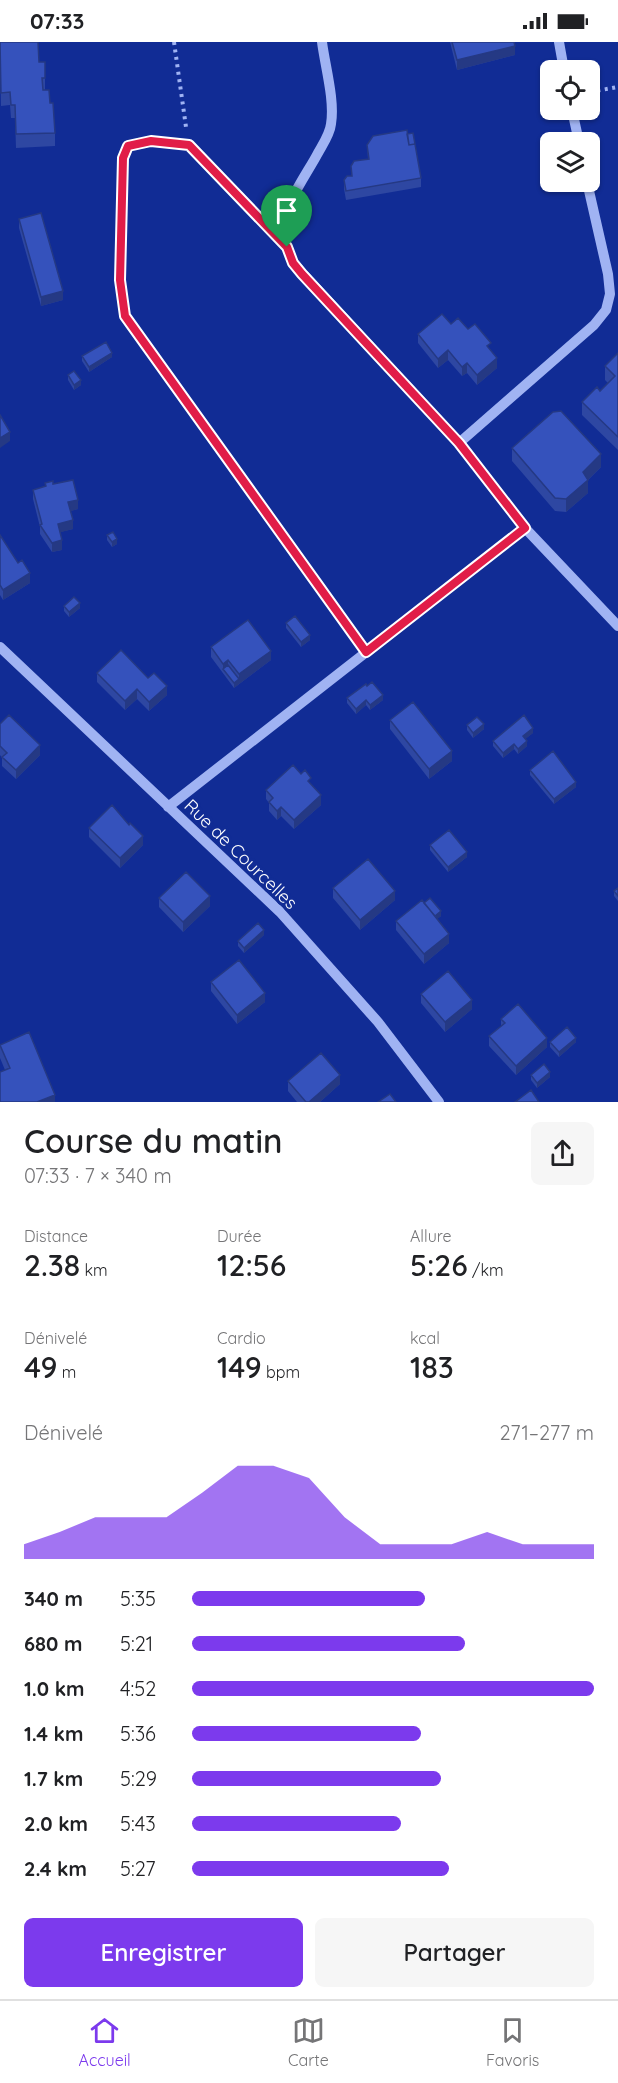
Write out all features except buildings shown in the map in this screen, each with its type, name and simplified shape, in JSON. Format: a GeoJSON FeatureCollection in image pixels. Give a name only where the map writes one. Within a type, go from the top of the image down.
{"type":"FeatureCollection","features":[{"type":"Feature","properties":{"kind":"street"},"geometry":{"type":"LineString","coordinates":[[322,42],[331,103],[331,124],[326,140],[285,217],[283,229],[293,263],[459,443],[525,528],[618,626]]}},
{"type":"Feature","properties":{"kind":"street"},"geometry":{"type":"LineString","coordinates":[[559,42],[562,60]]}},
{"type":"Feature","properties":{"kind":"street"},"geometry":{"type":"LineString","coordinates":[[189,145],[287,247]]}},
{"type":"Feature","properties":{"kind":"street"},"geometry":{"type":"LineString","coordinates":[[459,443],[594,325],[606,310],[610,294],[608,274],[589,192]]}},
{"type":"Feature","properties":{"kind":"street"},"geometry":{"type":"LineString","coordinates":[[125,316],[366,652]]}},
{"type":"Feature","properties":{"kind":"street"},"geometry":{"type":"LineString","coordinates":[[168,807],[525,528]]}},
{"type":"Feature","properties":{"kind":"street","name":"Rue de Courcelles"},"geometry":{"type":"LineString","coordinates":[[0,647],[280,912],[378,1022],[439,1102]]}},
{"type":"Feature","properties":{"kind":"path"},"geometry":{"type":"LineString","coordinates":[[125,316],[120,280],[123,158],[128,146],[151,141],[189,145],[174,42]]}},
{"type":"Feature","properties":{"kind":"path"},"geometry":{"type":"LineString","coordinates":[[600,90],[618,87]]}},
{"type":"Feature","properties":{"kind":"route"},"geometry":{"type":"LineString","coordinates":[[151,141],[189,145],[287,247],[293,263],[302,274],[459,443],[525,528],[366,652],[125,316],[120,280],[123,158],[128,146],[151,141]]}}]}
